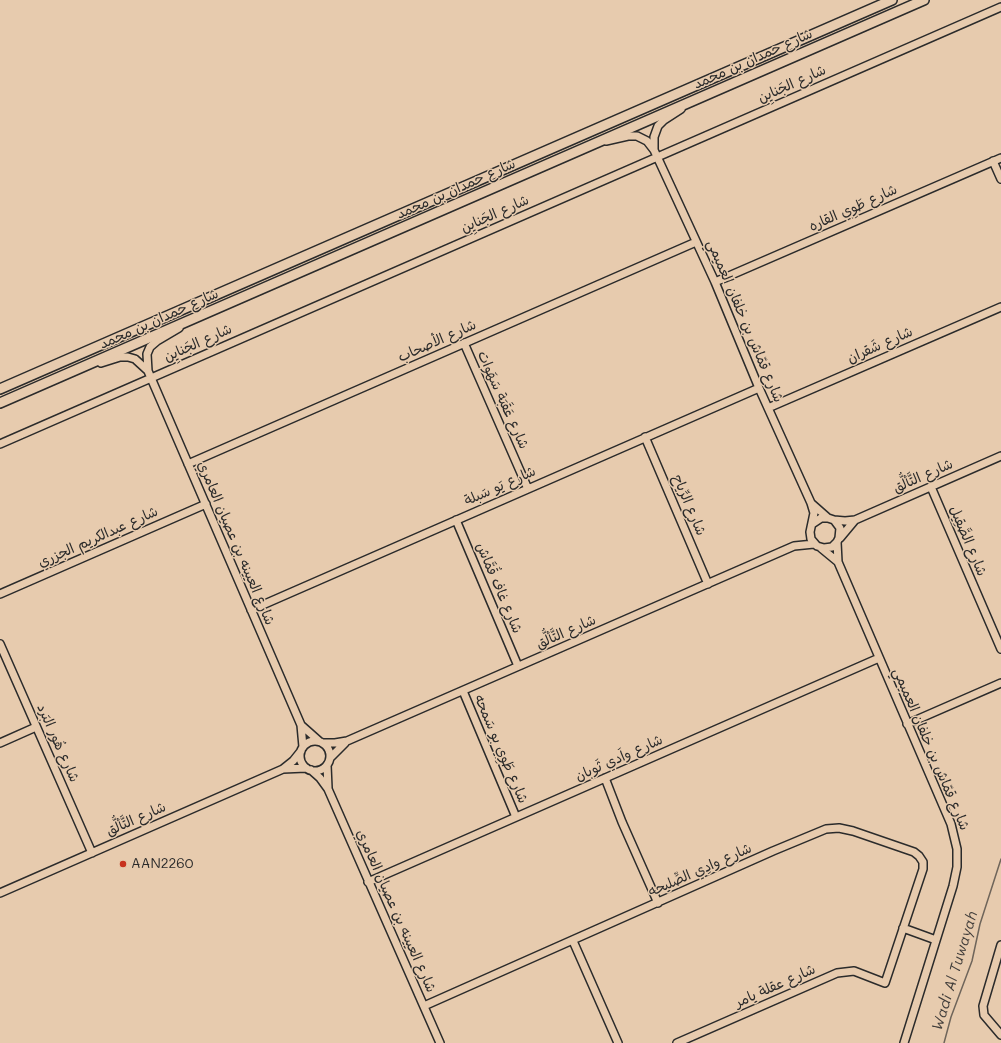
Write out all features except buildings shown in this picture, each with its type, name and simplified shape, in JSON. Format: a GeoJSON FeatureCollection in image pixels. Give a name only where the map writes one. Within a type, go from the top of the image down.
{"type":"FeatureCollection","features":[{"type":"Feature","properties":{"kind":"main road","name":"شارع حمدان بن محمد"},"geometry":{"type":"LineString","coordinates":[[0,389],[892,0]]}},
{"type":"Feature","properties":{"kind":"main road","name":"شارع حمدان بن محمد"},"geometry":{"type":"LineString","coordinates":[[0,403],[924,0]]}},
{"type":"Feature","properties":{"kind":"street","name":"شارع الجَنايِن"},"geometry":{"type":"LineString","coordinates":[[0,444],[1001,7]]}},
{"type":"Feature","properties":{"kind":"street","name":"شارع قمّاش بن خلفان العميمي"},"geometry":{"type":"LineString","coordinates":[[654,150],[654,137],[658,126],[664,120],[691,102]]}},
{"type":"Feature","properties":{"kind":"street","name":"شارع قمّاش بن خلفان العميمي"},"geometry":{"type":"LineString","coordinates":[[599,142],[628,136],[637,136],[647,141],[654,150],[715,282],[768,408],[811,503],[814,513],[811,527]]}},
{"type":"Feature","properties":{"kind":"street","name":"شارع طَوِي القاره"},"geometry":{"type":"LineString","coordinates":[[715,282],[1001,158]]}},
{"type":"Feature","properties":{"kind":"street"},"geometry":{"type":"LineString","coordinates":[[993,161],[1001,179]]}},
{"type":"Feature","properties":{"kind":"street","name":"شارع الأصحاب"},"geometry":{"type":"LineString","coordinates":[[188,464],[696,242]]}},
{"type":"Feature","properties":{"kind":"street","name":"شارع شَقران"},"geometry":{"type":"LineString","coordinates":[[768,408],[1001,307]]}},
{"type":"Feature","properties":{"kind":"street","name":"شارع العيينه بن عصيان العامري"},"geometry":{"type":"LineString","coordinates":[[185,323],[150,347],[147,354],[148,370],[301,725],[302,749]]}},
{"type":"Feature","properties":{"kind":"street","name":"شارع عَقَبَة سَهَوات"},"geometry":{"type":"LineString","coordinates":[[464,343],[528,488]]}},
{"type":"Feature","properties":{"kind":"street"},"geometry":{"type":"LineString","coordinates":[[81,368],[124,357],[135,359],[148,370]]}},
{"type":"Feature","properties":{"kind":"street","name":"شارع يَو سَبلة"},"geometry":{"type":"LineString","coordinates":[[251,610],[760,388]]}},
{"type":"Feature","properties":{"kind":"street","name":"شارع الرِّياح"},"geometry":{"type":"LineString","coordinates":[[645,437],[708,584]]}},
{"type":"Feature","properties":{"kind":"street","name":"شارع التَّألُّق"},"geometry":{"type":"LineString","coordinates":[[831,519],[844,521],[855,520],[1001,456]]}},
{"type":"Feature","properties":{"kind":"street","name":"شارع الصَّقِيل"},"geometry":{"type":"LineString","coordinates":[[931,487],[1001,649]]}},
{"type":"Feature","properties":{"kind":"street","name":"شارع قمّاش بن خلفان العميمي"},"geometry":{"type":"LineString","coordinates":[[811,503],[831,519]]}},
{"type":"Feature","properties":{"kind":"street","name":"شارع عبدالكريم الجزري"},"geometry":{"type":"LineString","coordinates":[[0,594],[206,504]]}},
{"type":"Feature","properties":{"kind":"street"},"geometry":{"type":"LineString","coordinates":[[818,519],[831,519],[840,528],[838,540],[832,547],[817,546],[810,536],[811,527],[818,519]]}},
{"type":"Feature","properties":{"kind":"street","name":"شارع غاف قُمَّاش"},"geometry":{"type":"LineString","coordinates":[[456,520],[518,666]]}},
{"type":"Feature","properties":{"kind":"street","name":"شارع التَّألُّق"},"geometry":{"type":"LineString","coordinates":[[838,540],[855,520]]}},
{"type":"Feature","properties":{"kind":"street","name":"شارع التَّألُّق"},"geometry":{"type":"LineString","coordinates":[[794,546],[811,527]]}},
{"type":"Feature","properties":{"kind":"street","name":"شارع قمّاش بن خلفان العميمي"},"geometry":{"type":"LineString","coordinates":[[838,540],[838,562],[950,824],[957,849],[956,876],[904,1043]]}},
{"type":"Feature","properties":{"kind":"street","name":"شارع التَّألُّق"},"geometry":{"type":"LineString","coordinates":[[321,742],[335,743],[347,741],[794,546],[817,546]]}},
{"type":"Feature","properties":{"kind":"street","name":"شارع قمّاش بن خلفان العميمي"},"geometry":{"type":"LineString","coordinates":[[817,546],[838,562]]}},
{"type":"Feature","properties":{"kind":"street","name":"شارع هُور البَرد"},"geometry":{"type":"LineString","coordinates":[[0,644],[92,853]]}},
{"type":"Feature","properties":{"kind":"street","name":"شارع واَدي ثَوبان"},"geometry":{"type":"LineString","coordinates":[[368,882],[879,658]]}},
{"type":"Feature","properties":{"kind":"street"},"geometry":{"type":"LineString","coordinates":[[908,724],[1001,683]]}},
{"type":"Feature","properties":{"kind":"street","name":"شارع طَوِي بو سَمحه"},"geometry":{"type":"LineString","coordinates":[[463,691],[516,817]]}},
{"type":"Feature","properties":{"kind":"street","name":"شارع العيينه بن عصيان العامري"},"geometry":{"type":"LineString","coordinates":[[301,725],[321,742]]}},
{"type":"Feature","properties":{"kind":"street"},"geometry":{"type":"LineString","coordinates":[[0,743],[36,727]]}},
{"type":"Feature","properties":{"kind":"street","name":"شارع التَّألُّق"},"geometry":{"type":"LineString","coordinates":[[328,761],[347,741]]}},
{"type":"Feature","properties":{"kind":"street"},"geometry":{"type":"LineString","coordinates":[[310,742],[321,742],[328,748],[328,761],[318,770],[308,769],[300,758],[302,749],[310,742]]}},
{"type":"Feature","properties":{"kind":"street","name":"شارع التَّألُّق"},"geometry":{"type":"LineString","coordinates":[[0,892],[283,769],[293,761],[302,749]]}},
{"type":"Feature","properties":{"kind":"street","name":"شارع العيينه بن عصيان العامري"},"geometry":{"type":"LineString","coordinates":[[328,761],[328,789]]}},
{"type":"Feature","properties":{"kind":"street","name":"شارع التَّألُّق"},"geometry":{"type":"LineString","coordinates":[[283,769],[308,769]]}},
{"type":"Feature","properties":{"kind":"street","name":"شارع العيينه بن عصيان العامري"},"geometry":{"type":"LineString","coordinates":[[308,769],[320,778],[328,789],[440,1043]]}},
{"type":"Feature","properties":{"kind":"street"},"geometry":{"type":"LineString","coordinates":[[605,778],[622,822],[658,903]]}},
{"type":"Feature","properties":{"kind":"street","name":"شارع وادِي الصِّليحه"},"geometry":{"type":"LineString","coordinates":[[424,1006],[818,832],[826,829],[839,828],[853,830],[914,852],[922,859],[923,869],[885,983]]}},
{"type":"Feature","properties":{"kind":"street"},"geometry":{"type":"LineString","coordinates":[[903,928],[936,940]]}},
{"type":"Feature","properties":{"kind":"street"},"geometry":{"type":"LineString","coordinates":[[573,940],[618,1043]]}},
{"type":"Feature","properties":{"kind":"street"},"geometry":{"type":"LineString","coordinates":[[1001,945],[983,1006],[984,1015],[1001,1035]]}},
{"type":"Feature","properties":{"kind":"street","name":"شارع عقلة يامر"},"geometry":{"type":"LineString","coordinates":[[677,1043],[836,973],[854,971],[885,983]]}},
{"type":"Feature","properties":{"kind":"waterway","name":"Wadi Al Tuwayah"},"geometry":{"type":"LineString","coordinates":[[944,1043],[951,1017],[972,961],[980,924],[1001,859]]}},
{"type":"Feature","properties":{"kind":"place","name":"AAN2260"},"geometry":{"type":"Point","coordinates":[123,864]}}]}
